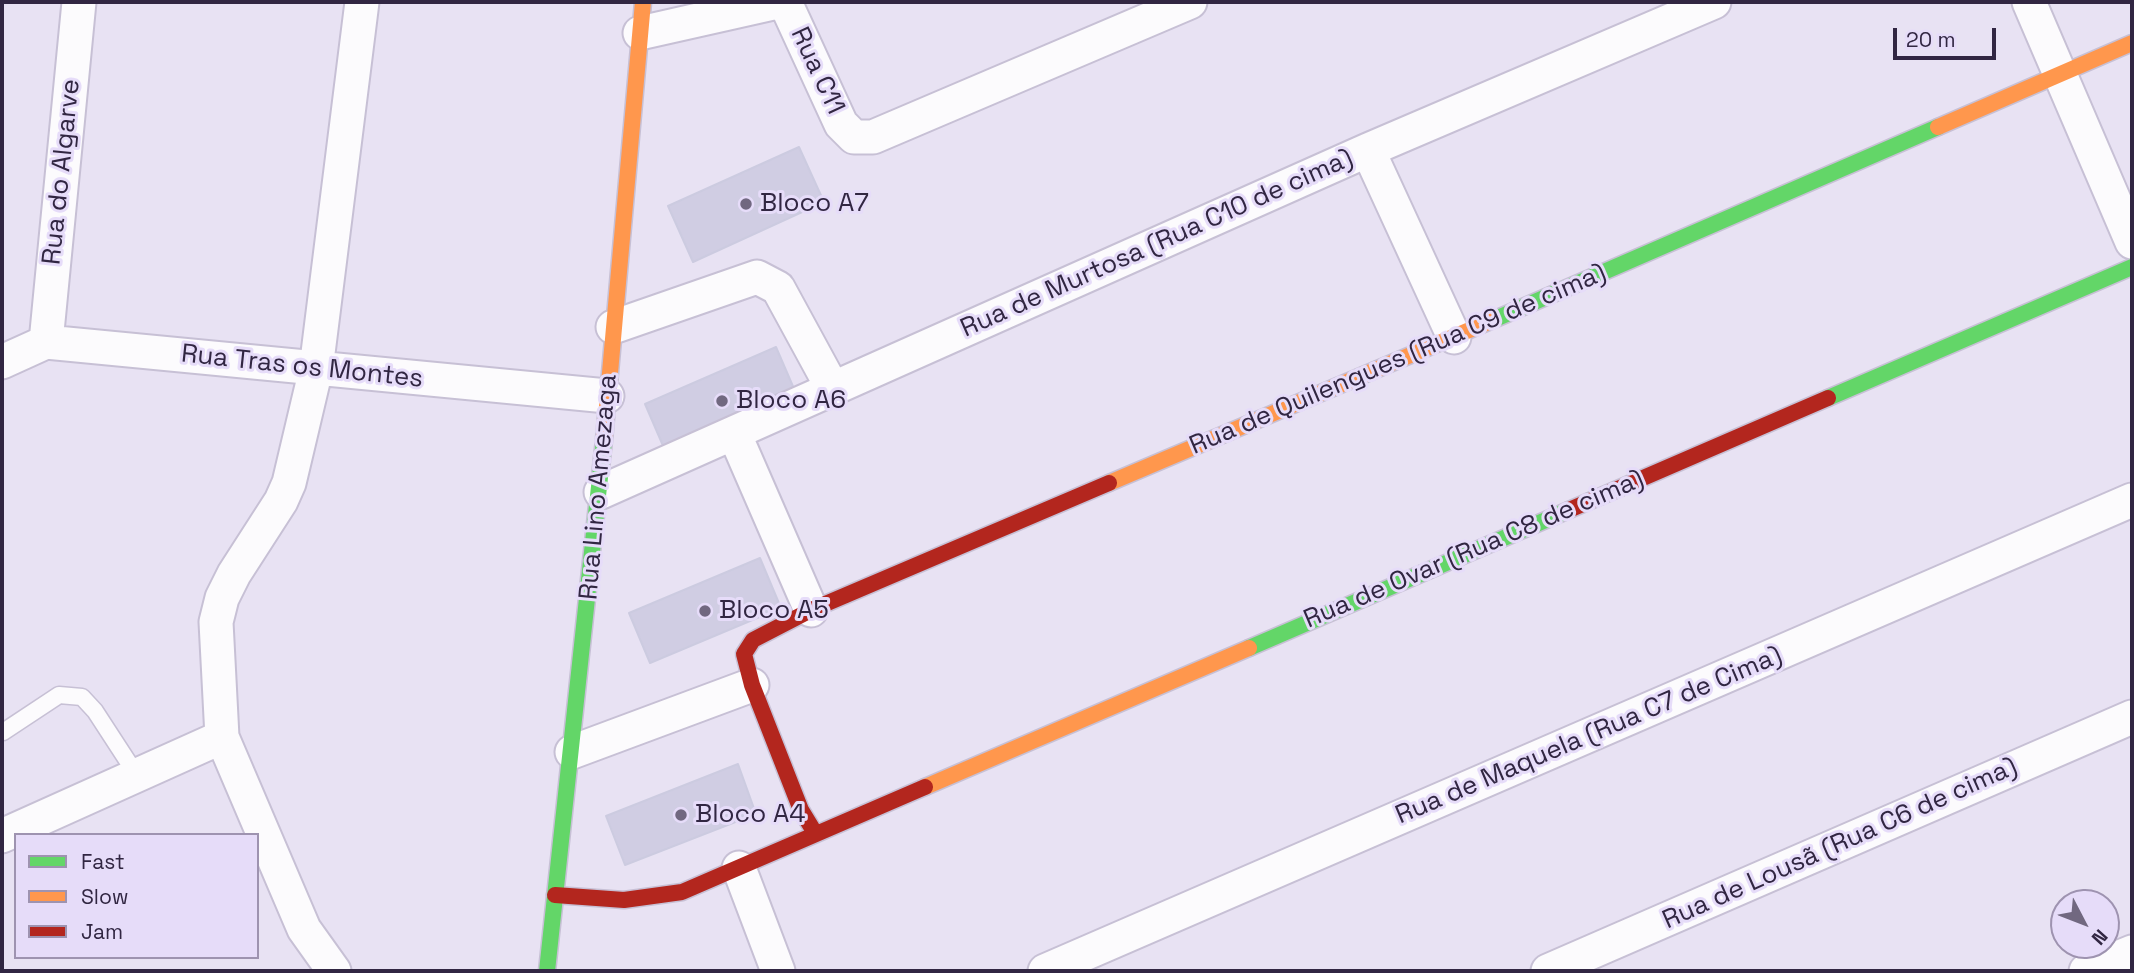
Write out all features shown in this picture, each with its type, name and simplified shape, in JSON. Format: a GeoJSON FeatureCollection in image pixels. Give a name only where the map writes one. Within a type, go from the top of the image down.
{"type":"FeatureCollection","features":[{"type":"Feature","properties":{"kind":"street","name":"Rua do Algarve"},"geometry":{"type":"LineString","coordinates":[[46,342],[79,2]]}},
{"type":"Feature","properties":{"kind":"street"},"geometry":{"type":"LineString","coordinates":[[334,971],[304,929],[222,737],[216,622],[234,573],[285,492],[316,369],[362,2]]}},
{"type":"Feature","properties":{"kind":"street"},"geometry":{"type":"LineString","coordinates":[[642,17],[778,2]]}},
{"type":"Feature","properties":{"kind":"street","name":"Rua C11"},"geometry":{"type":"LineString","coordinates":[[785,2],[841,124],[854,137],[873,137],[1190,2]]}},
{"type":"Feature","properties":{"kind":"street","name":"Rua de Murtosa (Rua C10 de cima)"},"geometry":{"type":"LineString","coordinates":[[601,492],[1368,150],[1714,2]]}},
{"type":"Feature","properties":{"kind":"street"},"geometry":{"type":"LineString","coordinates":[[2029,2],[2132,242]]}},
{"type":"Feature","properties":{"kind":"street","name":"Rua Lino Amezaga"},"geometry":{"type":"LineString","coordinates":[[547,971],[601,492],[607,396],[642,17]]}},
{"type":"Feature","properties":{"kind":"street","name":"Rua de Quilengues (Rua C9 de cima)"},"geometry":{"type":"LineString","coordinates":[[748,669],[753,640],[811,610],[1454,337],[2132,43]]}},
{"type":"Feature","properties":{"kind":"street"},"geometry":{"type":"LineString","coordinates":[[1368,150],[1454,337]]}},
{"type":"Feature","properties":{"kind":"street","name":"Rua de Ovar (Rua C8 de cima)"},"geometry":{"type":"LineString","coordinates":[[555,895],[624,900],[682,892],[2132,267]]}},
{"type":"Feature","properties":{"kind":"street"},"geometry":{"type":"LineString","coordinates":[[613,327],[757,277],[778,288],[833,389]]}},
{"type":"Feature","properties":{"kind":"street"},"geometry":{"type":"LineString","coordinates":[[2,362],[46,342]]}},
{"type":"Feature","properties":{"kind":"street","name":"Rua Tras os Montes"},"geometry":{"type":"LineString","coordinates":[[46,342],[607,396]]}},
{"type":"Feature","properties":{"kind":"street"},"geometry":{"type":"LineString","coordinates":[[734,433],[811,610]]}},
{"type":"Feature","properties":{"kind":"street","name":"Rua de Maquela (Rua C7 de Cima)"},"geometry":{"type":"LineString","coordinates":[[1045,971],[2132,500]]}},
{"type":"Feature","properties":{"kind":"street"},"geometry":{"type":"LineString","coordinates":[[572,751],[748,669],[798,801],[815,833]]}},
{"type":"Feature","properties":{"kind":"street","name":"Rua de Lousã (Rua C6 de cima)"},"geometry":{"type":"LineString","coordinates":[[1548,971],[2132,716]]}},
{"type":"Feature","properties":{"kind":"street"},"geometry":{"type":"LineString","coordinates":[[2,836],[222,737]]}},
{"type":"Feature","properties":{"kind":"street"},"geometry":{"type":"LineString","coordinates":[[739,868],[778,971]]}},
{"type":"Feature","properties":{"kind":"street"},"geometry":{"type":"LineString","coordinates":[[2086,971],[2132,952]]}},
{"type":"Feature","properties":{"kind":"lane"},"geometry":{"type":"LineString","coordinates":[[3,732],[59,695],[82,697],[95,711],[136,774]]}},
{"type":"Feature","properties":{"kind":"building","name":"Bloco A7"},"geometry":{"type":"Polygon","coordinates":[[[799,147],[824,202],[693,262],[668,206],[799,147]]]}},
{"type":"Feature","properties":{"kind":"building","name":"Bloco A6"},"geometry":{"type":"Polygon","coordinates":[[[776,347],[798,398],[667,455],[645,404],[776,347]]]}},
{"type":"Feature","properties":{"kind":"building","name":"Bloco A5"},"geometry":{"type":"Polygon","coordinates":[[[760,558],[781,608],[650,663],[629,613],[760,558]]]}},
{"type":"Feature","properties":{"kind":"building","name":"Bloco A4"},"geometry":{"type":"Polygon","coordinates":[[[738,764],[756,814],[625,865],[606,816],[738,764]]]}},
{"type":"Feature","properties":{"kind":"traffic: fast"},"geometry":{"type":"LineString","coordinates":[[1493,320],[1938,127]]}},
{"type":"Feature","properties":{"kind":"traffic: fast"},"geometry":{"type":"LineString","coordinates":[[1828,398],[2132,267]]}},
{"type":"Feature","properties":{"kind":"traffic: fast"},"geometry":{"type":"LineString","coordinates":[[547,971],[604,440]]}},
{"type":"Feature","properties":{"kind":"traffic: fast"},"geometry":{"type":"LineString","coordinates":[[1249,648],[1569,510]]}},
{"type":"Feature","properties":{"kind":"traffic: slow"},"geometry":{"type":"LineString","coordinates":[[604,440],[643,2]]}},
{"type":"Feature","properties":{"kind":"traffic: slow"},"geometry":{"type":"LineString","coordinates":[[1938,127],[2132,43]]}},
{"type":"Feature","properties":{"kind":"traffic: slow"},"geometry":{"type":"LineString","coordinates":[[1109,483],[1493,320]]}},
{"type":"Feature","properties":{"kind":"traffic: slow"},"geometry":{"type":"LineString","coordinates":[[925,787],[1249,648]]}},
{"type":"Feature","properties":{"kind":"traffic: jam"},"geometry":{"type":"LineString","coordinates":[[1569,510],[1828,398]]}},
{"type":"Feature","properties":{"kind":"traffic: jam"},"geometry":{"type":"LineString","coordinates":[[815,833],[801,810],[752,685],[744,654],[753,640],[811,610],[1109,483]]}},
{"type":"Feature","properties":{"kind":"traffic: jam"},"geometry":{"type":"LineString","coordinates":[[555,895],[624,900],[682,892],[925,787]]}},
{"type":"Feature","properties":{"kind":"place","name":"Bloco A7"},"geometry":{"type":"Point","coordinates":[746,204]}},
{"type":"Feature","properties":{"kind":"place","name":"Bloco A6"},"geometry":{"type":"Point","coordinates":[722,401]}},
{"type":"Feature","properties":{"kind":"place","name":"Bloco A5"},"geometry":{"type":"Point","coordinates":[705,611]}},
{"type":"Feature","properties":{"kind":"place","name":"Bloco A4"},"geometry":{"type":"Point","coordinates":[681,815]}}]}
